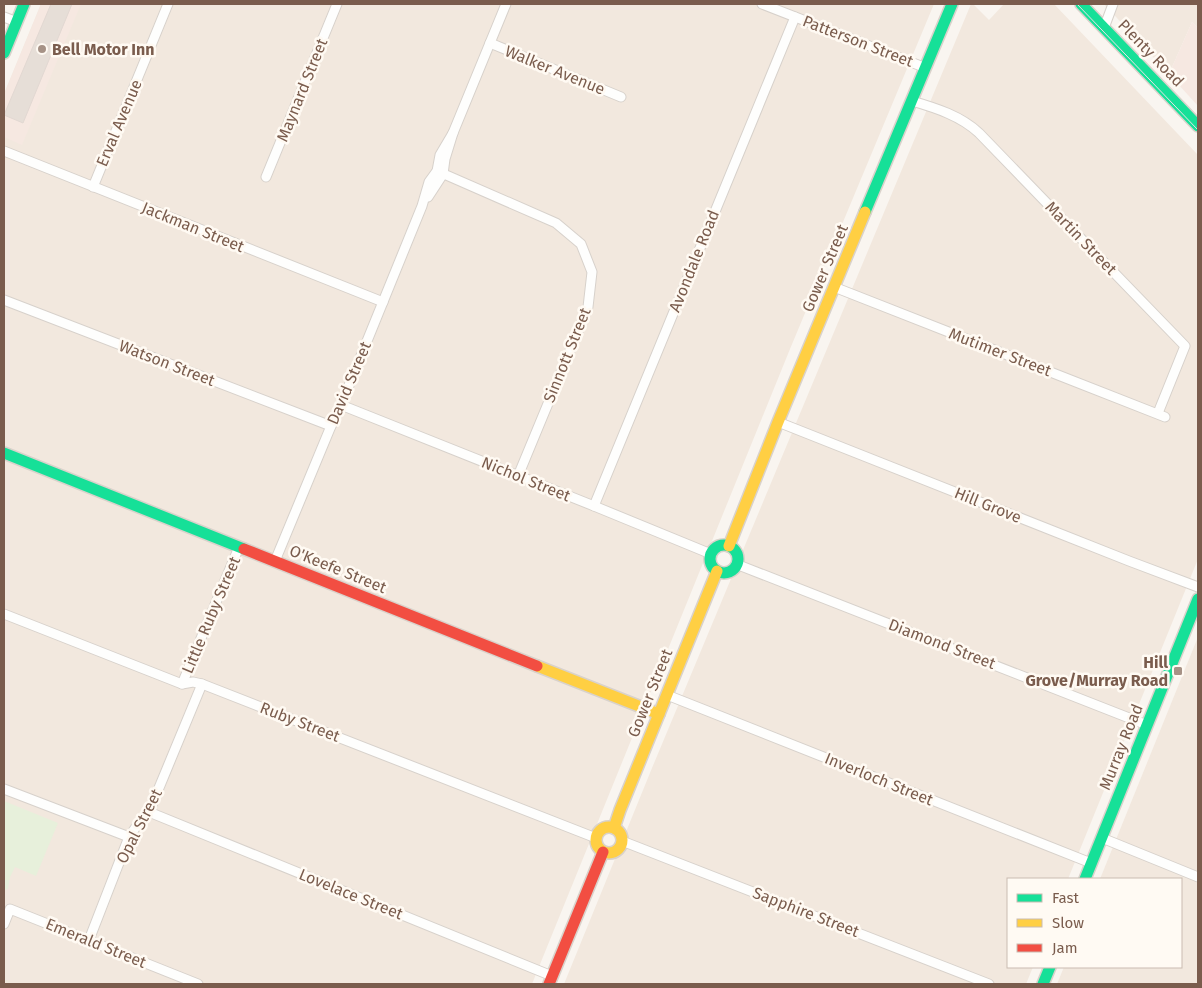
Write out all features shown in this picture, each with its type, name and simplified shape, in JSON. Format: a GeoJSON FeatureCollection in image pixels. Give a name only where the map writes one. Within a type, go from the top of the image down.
{"type":"FeatureCollection","features":[{"type":"Feature","properties":{"kind":"main road"},"geometry":{"type":"LineString","coordinates":[[4,53],[24,4]]}},
{"type":"Feature","properties":{"kind":"main road","name":"Gower Street"},"geometry":{"type":"LineString","coordinates":[[729,546],[778,422],[952,4]]}},
{"type":"Feature","properties":{"kind":"main road","name":"Plenty Road"},"geometry":{"type":"LineString","coordinates":[[1080,4],[1198,126]]}},
{"type":"Feature","properties":{"kind":"main road","name":"O'Keefe Street"},"geometry":{"type":"LineString","coordinates":[[4,453],[659,714]]}},
{"type":"Feature","properties":{"kind":"main road"},"geometry":{"type":"LineString","coordinates":[[718,546],[729,546],[736,553],[736,564],[728,572],[717,571],[711,564],[710,554],[718,546]]}},
{"type":"Feature","properties":{"kind":"main road","name":"Gower Street"},"geometry":{"type":"LineString","coordinates":[[614,828],[717,571]]}},
{"type":"Feature","properties":{"kind":"main road","name":"Murray Road"},"geometry":{"type":"LineString","coordinates":[[1085,878],[1198,599]]}},
{"type":"Feature","properties":{"kind":"main road"},"geometry":{"type":"LineString","coordinates":[[605,827],[614,828],[620,833],[621,846],[614,853],[608,854],[597,846],[596,838],[597,833],[605,827]]}},
{"type":"Feature","properties":{"kind":"main road"},"geometry":{"type":"LineString","coordinates":[[550,980],[603,852]]}},
{"type":"Feature","properties":{"kind":"main road"},"geometry":{"type":"LineString","coordinates":[[1043,984],[1050,968]]}},
{"type":"Feature","properties":{"kind":"street","name":"Erval Avenue"},"geometry":{"type":"LineString","coordinates":[[93,187],[168,4]]}},
{"type":"Feature","properties":{"kind":"street","name":"Maynard Street"},"geometry":{"type":"LineString","coordinates":[[266,177],[337,4]]}},
{"type":"Feature","properties":{"kind":"street","name":"David Street"},"geometry":{"type":"LineString","coordinates":[[275,561],[383,302],[422,206],[429,182],[440,173],[440,155],[453,133],[506,4]]}},
{"type":"Feature","properties":{"kind":"street","name":"Patterson Street"},"geometry":{"type":"LineString","coordinates":[[762,4],[926,68]]}},
{"type":"Feature","properties":{"kind":"street"},"geometry":{"type":"LineString","coordinates":[[1104,28],[1113,4]]}},
{"type":"Feature","properties":{"kind":"street"},"geometry":{"type":"LineString","coordinates":[[4,17],[17,22]]}},
{"type":"Feature","properties":{"kind":"street","name":"Avondale Road"},"geometry":{"type":"LineString","coordinates":[[594,506],[795,17]]}},
{"type":"Feature","properties":{"kind":"street","name":"Walker Avenue"},"geometry":{"type":"LineString","coordinates":[[490,43],[621,97]]}},
{"type":"Feature","properties":{"kind":"street","name":"Martin Street"},"geometry":{"type":"LineString","coordinates":[[912,101],[958,118],[979,133],[1185,346],[1162,415]]}},
{"type":"Feature","properties":{"kind":"street","name":"Jackman Street"},"geometry":{"type":"LineString","coordinates":[[4,151],[383,302]]}},
{"type":"Feature","properties":{"kind":"street","name":"Sinnott Street"},"geometry":{"type":"LineString","coordinates":[[440,173],[556,223],[581,244],[592,272],[588,306],[518,476]]}},
{"type":"Feature","properties":{"kind":"street","name":"Mutimer Street"},"geometry":{"type":"LineString","coordinates":[[834,287],[1162,415]]}},
{"type":"Feature","properties":{"kind":"street","name":"Watson Street"},"geometry":{"type":"LineString","coordinates":[[4,300],[331,426]]}},
{"type":"Feature","properties":{"kind":"street","name":"Nichol Street"},"geometry":{"type":"LineString","coordinates":[[341,405],[710,554]]}},
{"type":"Feature","properties":{"kind":"street","name":"Hill Grove"},"geometry":{"type":"LineString","coordinates":[[778,422],[1198,587]]}},
{"type":"Feature","properties":{"kind":"street","name":"Little Ruby Street"},"geometry":{"type":"LineString","coordinates":[[182,684],[239,547]]}},
{"type":"Feature","properties":{"kind":"street","name":"Diamond Street"},"geometry":{"type":"LineString","coordinates":[[736,564],[1147,725]]}},
{"type":"Feature","properties":{"kind":"street","name":"Ruby Street"},"geometry":{"type":"LineString","coordinates":[[4,614],[182,684],[193,682],[202,684],[596,838]]}},
{"type":"Feature","properties":{"kind":"street","name":"Opal Street"},"geometry":{"type":"LineString","coordinates":[[89,940],[129,837],[149,812],[202,684]]}},
{"type":"Feature","properties":{"kind":"street","name":"Inverloch Street"},"geometry":{"type":"LineString","coordinates":[[667,695],[1091,863]]}},
{"type":"Feature","properties":{"kind":"street"},"geometry":{"type":"LineString","coordinates":[[4,789],[129,837]]}},
{"type":"Feature","properties":{"kind":"street","name":"Lovelace Street"},"geometry":{"type":"LineString","coordinates":[[149,812],[550,980]]}},
{"type":"Feature","properties":{"kind":"street"},"geometry":{"type":"LineString","coordinates":[[1102,838],[1198,877]]}},
{"type":"Feature","properties":{"kind":"street","name":"Sapphire Street"},"geometry":{"type":"LineString","coordinates":[[622,840],[989,984]]}},
{"type":"Feature","properties":{"kind":"street","name":"Emerald Street"},"geometry":{"type":"LineString","coordinates":[[4,924],[10,909],[198,984]]}},
{"type":"Feature","properties":{"kind":"shaded area"},"geometry":{"type":"Polygon","coordinates":[[[41,4],[934,4],[790,349],[532,984],[4,984],[4,94],[41,4]]]}},
{"type":"Feature","properties":{"kind":"shaded area","name":"Bell Motor Inn"},"geometry":{"type":"Polygon","coordinates":[[[41,4],[81,4],[22,145],[4,137],[4,94],[41,4]]]}},
{"type":"Feature","properties":{"kind":"shaded area"},"geometry":{"type":"Polygon","coordinates":[[[971,4],[989,20],[1004,4],[1054,4],[1198,155],[1198,559],[1068,878],[1007,878],[1007,968],[1033,968],[1026,984],[564,984],[652,768],[971,4]]]}},
{"type":"Feature","properties":{"kind":"shaded area"},"geometry":{"type":"Polygon","coordinates":[[[1104,4],[1198,4],[1198,28],[1192,22],[1169,74],[1104,4]]]}},
{"type":"Feature","properties":{"kind":"shaded area"},"geometry":{"type":"Polygon","coordinates":[[[1192,22],[1198,28],[1198,106],[1169,74],[1192,22]]]}},
{"type":"Feature","properties":{"kind":"shaded area"},"geometry":{"type":"Polygon","coordinates":[[[1198,637],[1198,984],[1057,984],[1064,968],[1182,968],[1182,878],[1100,878],[1198,637]]]}},
{"type":"Feature","properties":{"kind":"green space"},"geometry":{"type":"Polygon","coordinates":[[[4,801],[58,823],[36,876],[15,867],[10,877],[8,889],[4,890],[4,801]]]}},
{"type":"Feature","properties":{"kind":"building"},"geometry":{"type":"Polygon","coordinates":[[[51,4],[72,4],[23,123],[4,115],[51,4]]]}},
{"type":"Feature","properties":{"kind":"tram line"},"geometry":{"type":"LineString","coordinates":[[1077,4],[1198,130]]}},
{"type":"Feature","properties":{"kind":"traffic: fast"},"geometry":{"type":"LineString","coordinates":[[4,53],[24,4]]}},
{"type":"Feature","properties":{"kind":"traffic: fast"},"geometry":{"type":"LineString","coordinates":[[865,212],[952,4]]}},
{"type":"Feature","properties":{"kind":"traffic: fast"},"geometry":{"type":"LineString","coordinates":[[1081,4],[1198,126]]}},
{"type":"Feature","properties":{"kind":"traffic: fast"},"geometry":{"type":"LineString","coordinates":[[4,453],[244,549]]}},
{"type":"Feature","properties":{"kind":"traffic: fast"},"geometry":{"type":"LineString","coordinates":[[724,545],[734,549],[738,559],[734,569],[724,573],[714,569],[710,559],[714,549],[724,545]]}},
{"type":"Feature","properties":{"kind":"traffic: fast"},"geometry":{"type":"LineString","coordinates":[[1085,878],[1198,599]]}},
{"type":"Feature","properties":{"kind":"traffic: fast"},"geometry":{"type":"LineString","coordinates":[[1043,984],[1050,968]]}},
{"type":"Feature","properties":{"kind":"traffic: slow"},"geometry":{"type":"LineString","coordinates":[[729,546],[865,212]]}},
{"type":"Feature","properties":{"kind":"traffic: slow"},"geometry":{"type":"LineString","coordinates":[[614,828],[717,571]]}},
{"type":"Feature","properties":{"kind":"traffic: slow"},"geometry":{"type":"LineString","coordinates":[[537,666],[659,714]]}},
{"type":"Feature","properties":{"kind":"traffic: slow"},"geometry":{"type":"LineString","coordinates":[[609,827],[618,831],[622,840],[618,849],[609,853],[600,849],[596,840],[600,831],[609,827]]}},
{"type":"Feature","properties":{"kind":"traffic: jam"},"geometry":{"type":"LineString","coordinates":[[244,549],[537,666]]}},
{"type":"Feature","properties":{"kind":"traffic: jam"},"geometry":{"type":"LineString","coordinates":[[549,984],[603,852]]}},
{"type":"Feature","properties":{"kind":"place","name":"Bell Motor Inn"},"geometry":{"type":"Point","coordinates":[42,49]}},
{"type":"Feature","properties":{"kind":"place","name":"Hill Grove/Murray Road"},"geometry":{"type":"Point","coordinates":[1178,671]}}]}
